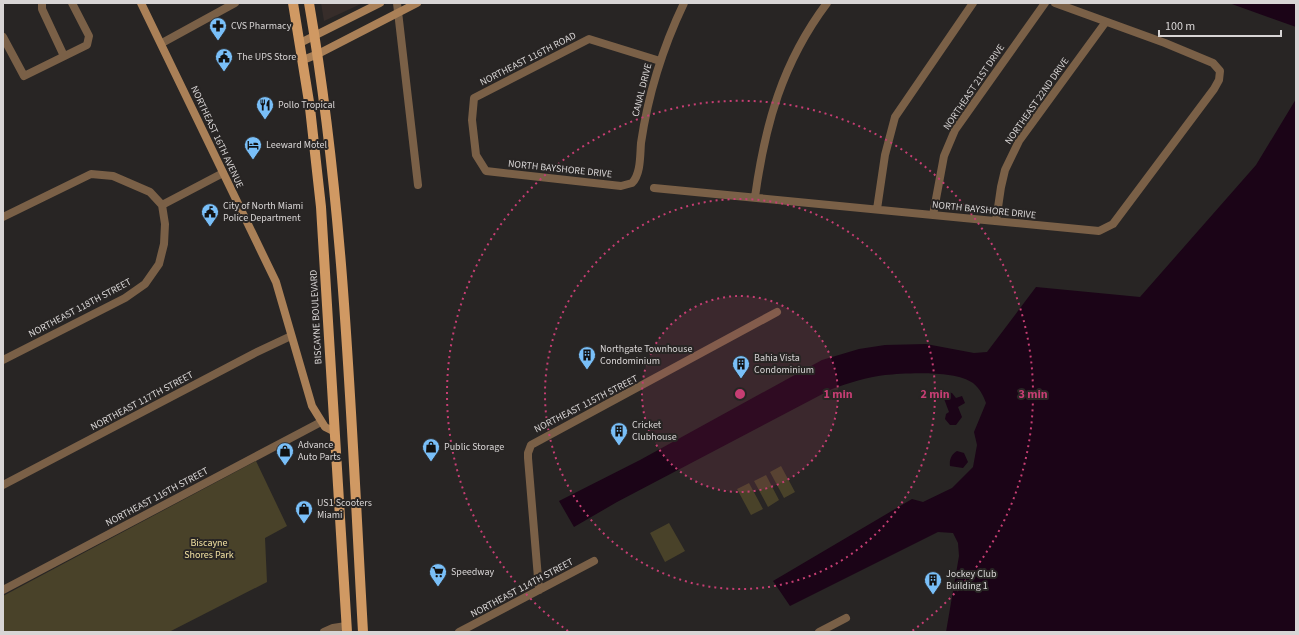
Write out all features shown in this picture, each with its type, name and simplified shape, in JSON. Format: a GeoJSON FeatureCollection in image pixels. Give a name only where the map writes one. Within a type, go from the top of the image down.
{"type":"FeatureCollection","features":[{"type":"Feature","properties":{"kind":"main road","name":"BISCAYNE BOULEVARD"},"geometry":{"type":"LineString","coordinates":[[293,3],[300,43],[321,207],[347,629]]}},
{"type":"Feature","properties":{"kind":"main road"},"geometry":{"type":"LineString","coordinates":[[309,3],[330,139],[339,236],[363,632]]}},
{"type":"Feature","properties":{"kind":"main road"},"geometry":{"type":"LineString","coordinates":[[335,432],[344,437],[352,450]]}},
{"type":"Feature","properties":{"kind":"street"},"geometry":{"type":"LineString","coordinates":[[42,3],[42,9],[64,56]]}},
{"type":"Feature","properties":{"kind":"street"},"geometry":{"type":"LineString","coordinates":[[3,37],[24,76],[88,45],[90,41],[89,36],[72,3]]}},
{"type":"Feature","properties":{"kind":"street","name":"NORTHEAST 16TH AVENUE"},"geometry":{"type":"LineString","coordinates":[[141,3],[162,43],[276,282],[312,406],[325,427],[335,432]]}},
{"type":"Feature","properties":{"kind":"street"},"geometry":{"type":"LineString","coordinates":[[162,43],[235,3]]}},
{"type":"Feature","properties":{"kind":"street"},"geometry":{"type":"LineString","coordinates":[[300,43],[380,3]]}},
{"type":"Feature","properties":{"kind":"street"},"geometry":{"type":"LineString","coordinates":[[396,3],[399,13],[398,24],[418,185]]}},
{"type":"Feature","properties":{"kind":"street"},"geometry":{"type":"LineString","coordinates":[[302,60],[318,54],[417,3]]}},
{"type":"Feature","properties":{"kind":"street","name":"CANAL DRIVE"},"geometry":{"type":"LineString","coordinates":[[632,184],[637,176],[644,124],[660,60],[684,3]]}},
{"type":"Feature","properties":{"kind":"street"},"geometry":{"type":"LineString","coordinates":[[755,198],[760,160],[771,116],[787,70],[808,27],[826,3]]}},
{"type":"Feature","properties":{"kind":"street"},"geometry":{"type":"LineString","coordinates":[[877,209],[885,156],[895,117],[973,3]]}},
{"type":"Feature","properties":{"kind":"street","name":"NORTHEAST 21ST DRIVE"},"geometry":{"type":"LineString","coordinates":[[933,215],[944,156],[955,130],[1045,3]]}},
{"type":"Feature","properties":{"kind":"street"},"geometry":{"type":"LineString","coordinates":[[1055,3],[1105,23]]}},
{"type":"Feature","properties":{"kind":"street","name":"NORTH BAYSHORE DRIVE"},"geometry":{"type":"LineString","coordinates":[[654,188],[1099,231],[1113,224],[1220,80],[1220,71],[1213,63],[1165,43],[1105,23]]}},
{"type":"Feature","properties":{"kind":"street","name":"NORTHEAST 22ND DRIVE"},"geometry":{"type":"LineString","coordinates":[[996,221],[1005,170],[1019,141],[1105,23]]}},
{"type":"Feature","properties":{"kind":"street","name":"NORTHEAST 116TH ROAD"},"geometry":{"type":"LineString","coordinates":[[486,171],[476,155],[472,120],[474,98],[589,38],[660,60]]}},
{"type":"Feature","properties":{"kind":"street","name":"NORTH BAYSHORE DRIVE"},"geometry":{"type":"LineString","coordinates":[[486,171],[621,186],[632,184]]}},
{"type":"Feature","properties":{"kind":"street"},"geometry":{"type":"LineString","coordinates":[[3,217],[91,174],[113,176],[147,191],[162,205],[223,173]]}},
{"type":"Feature","properties":{"kind":"street","name":"NORTHEAST 118TH STREET"},"geometry":{"type":"LineString","coordinates":[[3,360],[125,298],[145,284],[159,264],[164,244],[165,224],[162,205]]}},
{"type":"Feature","properties":{"kind":"street","name":"NORTHEAST 115TH STREET"},"geometry":{"type":"LineString","coordinates":[[539,590],[528,458],[531,445],[777,312]]}},
{"type":"Feature","properties":{"kind":"street","name":"NORTHEAST 117TH STREET"},"geometry":{"type":"LineString","coordinates":[[3,485],[255,352],[291,336]]}},
{"type":"Feature","properties":{"kind":"street","name":"NORTHEAST 116TH STREET"},"geometry":{"type":"LineString","coordinates":[[3,590],[321,422]]}},
{"type":"Feature","properties":{"kind":"street","name":"NORTHEAST 114TH STREET"},"geometry":{"type":"LineString","coordinates":[[459,632],[594,561]]}},
{"type":"Feature","properties":{"kind":"street"},"geometry":{"type":"LineString","coordinates":[[819,632],[846,618]]}},
{"type":"Feature","properties":{"kind":"street"},"geometry":{"type":"LineString","coordinates":[[324,632],[333,628],[347,629]]}},
{"type":"Feature","properties":{"kind":"shaded area"},"geometry":{"type":"Polygon","coordinates":[[[321,3],[363,3],[324,21],[321,3]]]}},
{"type":"Feature","properties":{"kind":"shaded area"},"geometry":{"type":"Polygon","coordinates":[[[1229,3],[1296,3],[1296,27],[1229,3]]]}},
{"type":"Feature","properties":{"kind":"shaded area"},"geometry":{"type":"Polygon","coordinates":[[[1296,99],[1296,632],[946,632],[959,556],[958,543],[953,533],[938,532],[790,606],[773,581],[912,499],[923,502],[952,488],[973,467],[977,445],[974,432],[986,403],[981,392],[973,383],[955,376],[930,373],[885,375],[851,382],[832,389],[617,502],[574,527],[559,501],[640,460],[822,360],[859,349],[885,345],[926,344],[974,353],[987,352],[1036,287],[1140,297],[1256,165],[1296,99]]]}},
{"type":"Feature","properties":{"kind":"shaded area"},"geometry":{"type":"Polygon","coordinates":[[[946,392],[952,393],[956,398],[962,396],[965,403],[958,407],[962,417],[956,425],[950,425],[945,419],[946,414],[949,412],[943,396],[946,392]]]}},
{"type":"Feature","properties":{"kind":"shaded area"},"geometry":{"type":"Polygon","coordinates":[[[957,451],[964,453],[968,462],[963,468],[950,466],[951,457],[957,451]]]}},
{"type":"Feature","properties":{"kind":"green space","name":"Biscayne Shores Park"},"geometry":{"type":"Polygon","coordinates":[[[256,461],[287,526],[265,538],[267,582],[169,632],[3,632],[3,596],[256,461]]]}},
{"type":"Feature","properties":{"kind":"green space"},"geometry":{"type":"Polygon","coordinates":[[[781,466],[795,492],[784,498],[770,472],[781,466]]]}},
{"type":"Feature","properties":{"kind":"green space"},"geometry":{"type":"Polygon","coordinates":[[[766,475],[779,500],[768,507],[754,481],[766,475]]]}},
{"type":"Feature","properties":{"kind":"green space"},"geometry":{"type":"Polygon","coordinates":[[[749,483],[763,509],[751,515],[737,489],[749,483]]]}},
{"type":"Feature","properties":{"kind":"green space"},"geometry":{"type":"Polygon","coordinates":[[[669,523],[685,551],[665,562],[650,533],[669,523]]]}},
{"type":"Feature","properties":{"kind":"place","name":"CVS Pharmacy"},"geometry":{"type":"Point","coordinates":[218,41]}},
{"type":"Feature","properties":{"kind":"place","name":"The UPS Store"},"geometry":{"type":"Point","coordinates":[224,72]}},
{"type":"Feature","properties":{"kind":"place","name":"Pollo Tropical"},"geometry":{"type":"Point","coordinates":[265,120]}},
{"type":"Feature","properties":{"kind":"place","name":"Leeward Motel"},"geometry":{"type":"Point","coordinates":[253,160]}},
{"type":"Feature","properties":{"kind":"place","name":"City of North Miami Police Department"},"geometry":{"type":"Point","coordinates":[210,227]}},
{"type":"Feature","properties":{"kind":"place","name":"Northgate Townhouse Condominium"},"geometry":{"type":"Point","coordinates":[587,370]}},
{"type":"Feature","properties":{"kind":"place","name":"Bahia Vista Condominium"},"geometry":{"type":"Point","coordinates":[741,379]}},
{"type":"Feature","properties":{"kind":"place","name":"Cricket Clubhouse"},"geometry":{"type":"Point","coordinates":[619,446]}},
{"type":"Feature","properties":{"kind":"place","name":"Public Storage"},"geometry":{"type":"Point","coordinates":[431,462]}},
{"type":"Feature","properties":{"kind":"place","name":"Advance Auto Parts"},"geometry":{"type":"Point","coordinates":[285,466]}},
{"type":"Feature","properties":{"kind":"place","name":"US1 Scooters Miami"},"geometry":{"type":"Point","coordinates":[304,524]}},
{"type":"Feature","properties":{"kind":"place","name":"Speedway"},"geometry":{"type":"Point","coordinates":[438,587]}},
{"type":"Feature","properties":{"kind":"place","name":"Jockey Club Building 1"},"geometry":{"type":"Point","coordinates":[933,595]}}]}
